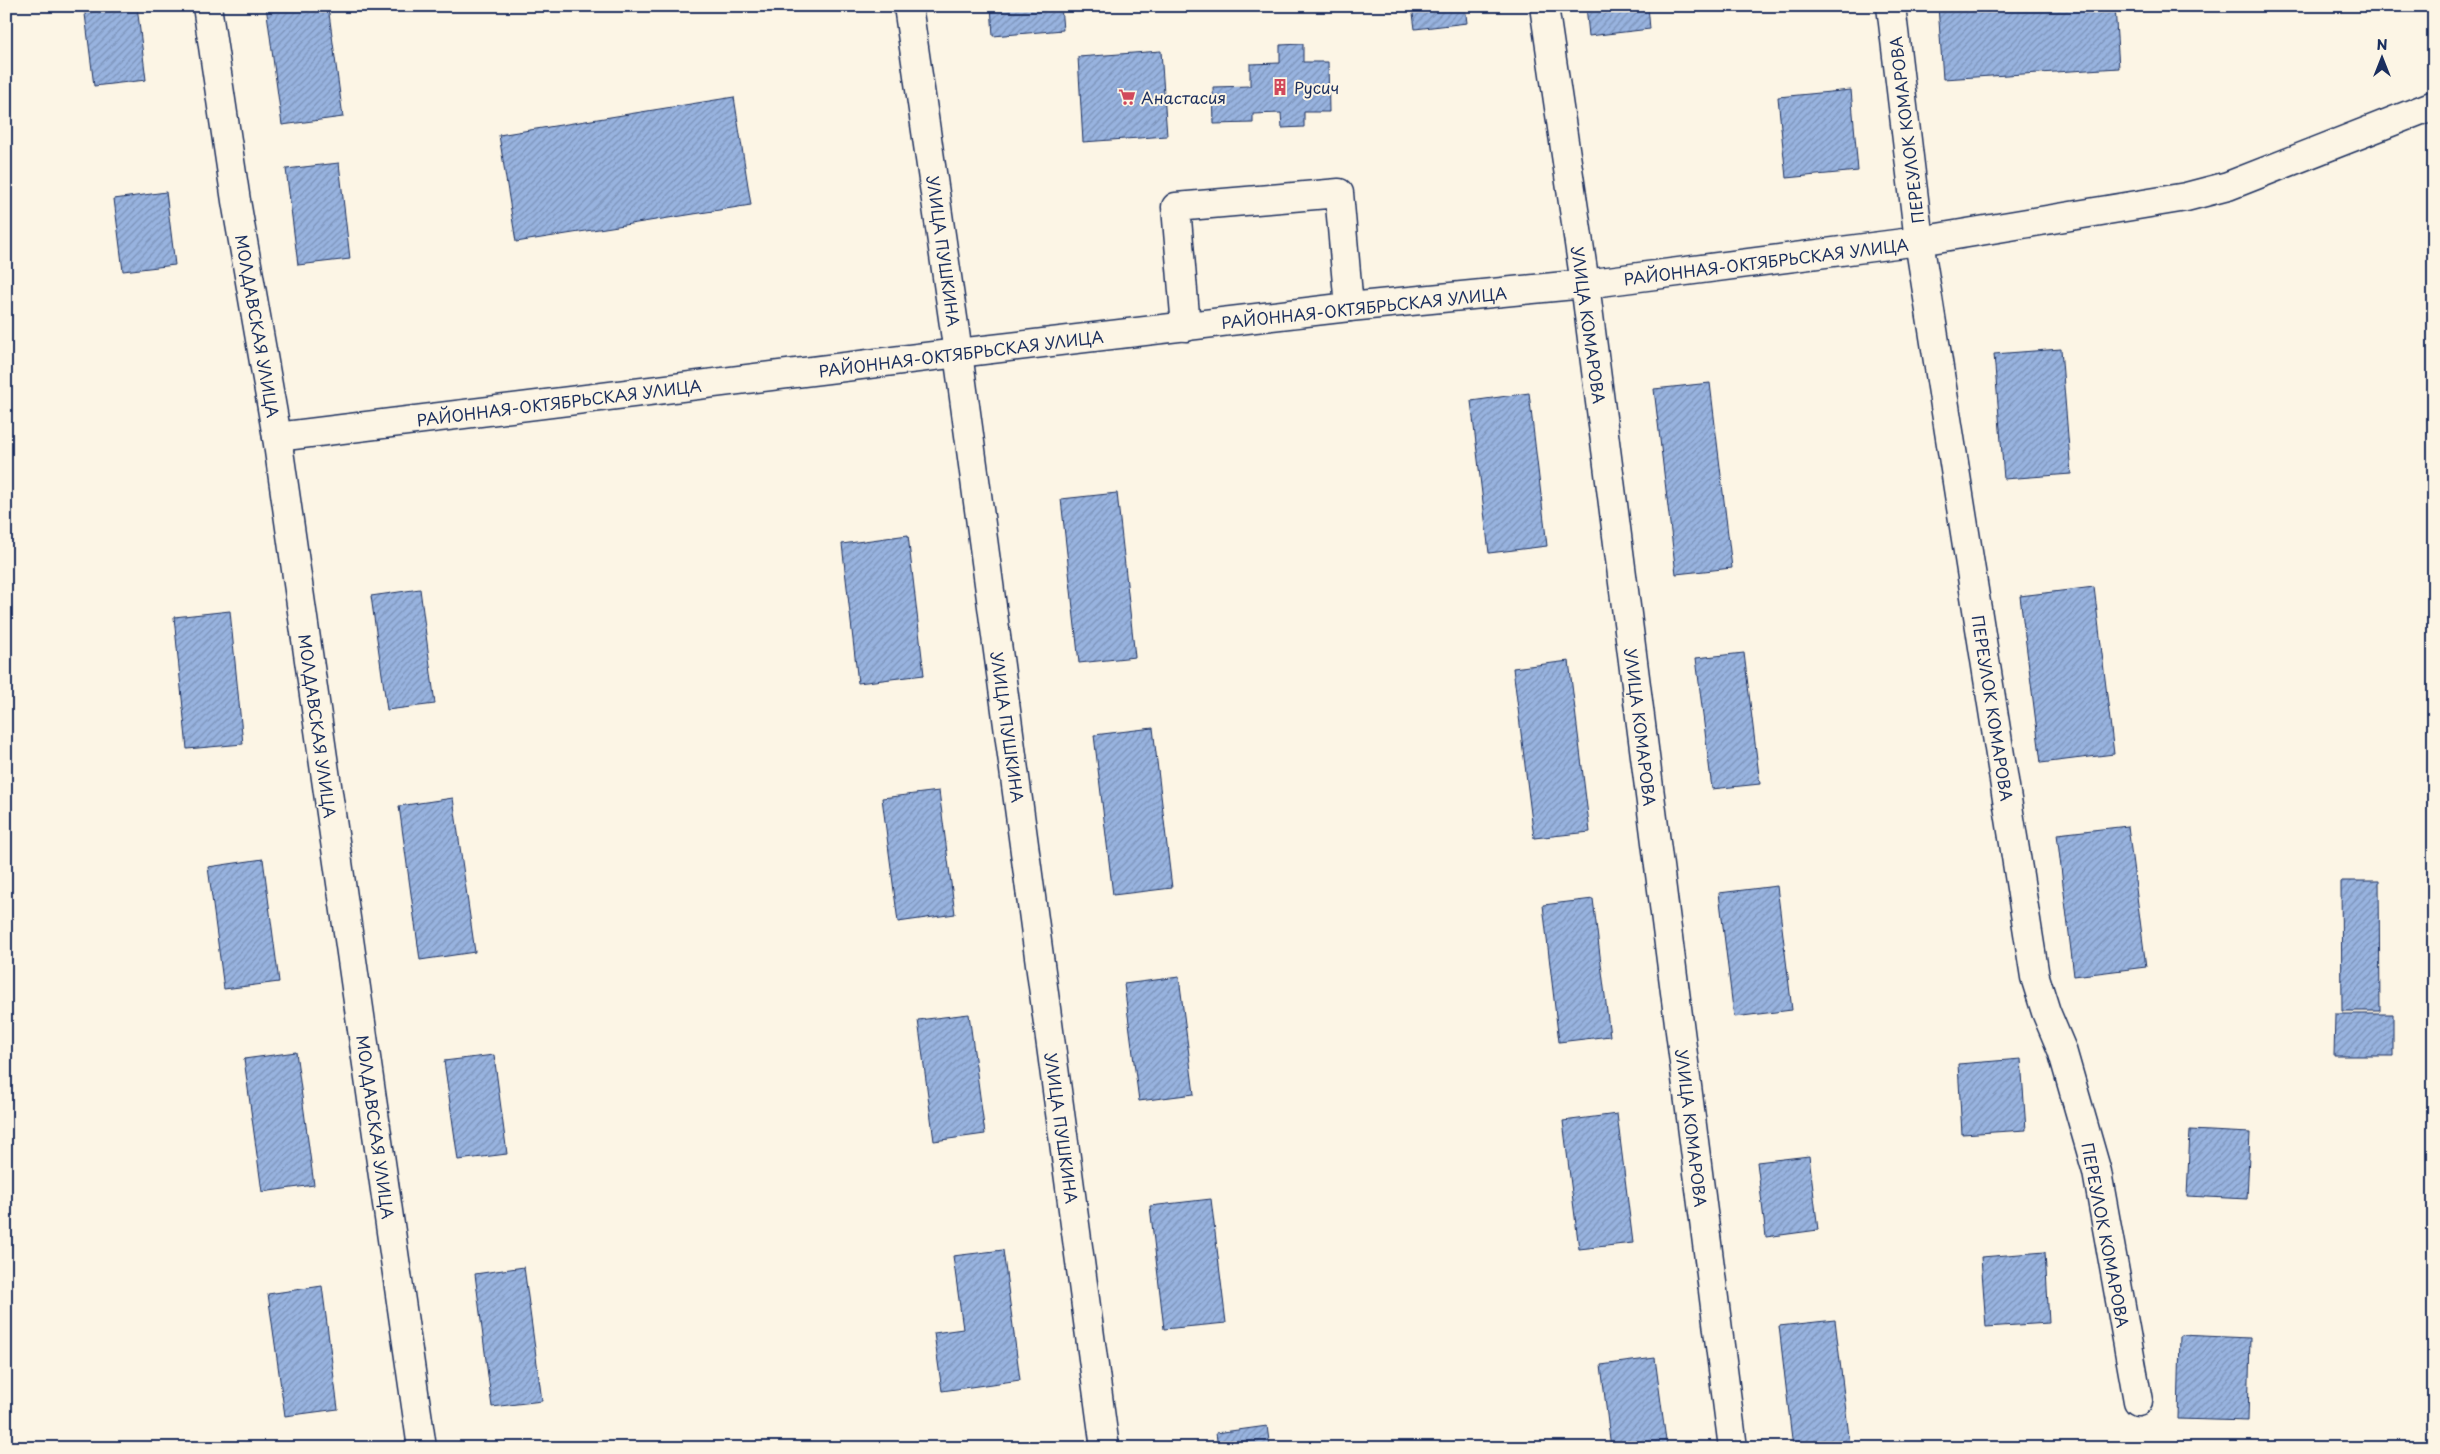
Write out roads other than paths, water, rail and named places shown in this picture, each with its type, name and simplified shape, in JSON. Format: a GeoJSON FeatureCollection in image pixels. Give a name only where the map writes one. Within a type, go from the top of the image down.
{"type":"FeatureCollection","features":[{"type":"Feature","properties":{"kind":"street","name":"МОЛДАВСКАЯ УЛИЦА"},"geometry":{"type":"LineString","coordinates":[[207,6],[236,201],[277,437],[422,1448]]}},
{"type":"Feature","properties":{"kind":"street","name":"УЛИЦА ПУШКИНА"},"geometry":{"type":"LineString","coordinates":[[908,6],[958,353],[1105,1448]]}},
{"type":"Feature","properties":{"kind":"street","name":"УЛИЦА КОМАРОВА"},"geometry":{"type":"LineString","coordinates":[[1544,6],[1585,284],[1733,1448]]}},
{"type":"Feature","properties":{"kind":"street","name":"ПЕРЕУЛОК КОМАРОВА"},"geometry":{"type":"LineString","coordinates":[[1891,6],[1919,241],[2035,977],[2046,1012],[2062,1050],[2097,1172],[2138,1401]]}},
{"type":"Feature","properties":{"kind":"street","name":"РАЙОННАЯ-ОКТЯБРЬСКАЯ УЛИЦА"},"geometry":{"type":"LineString","coordinates":[[277,437],[1186,326],[1349,307],[1585,284],[1919,241],[2186,197],[2228,186],[2434,105]]}},
{"type":"Feature","properties":{"kind":"street"},"geometry":{"type":"LineString","coordinates":[[1186,326],[1176,207],[1339,193],[1349,307]]}},
{"type":"Feature","properties":{"kind":"place","name":"Русич"},"geometry":{"type":"Point","coordinates":[1280,87]}},
{"type":"Feature","properties":{"kind":"place","name":"Анастасия"},"geometry":{"type":"Point","coordinates":[1127,97]}}]}
